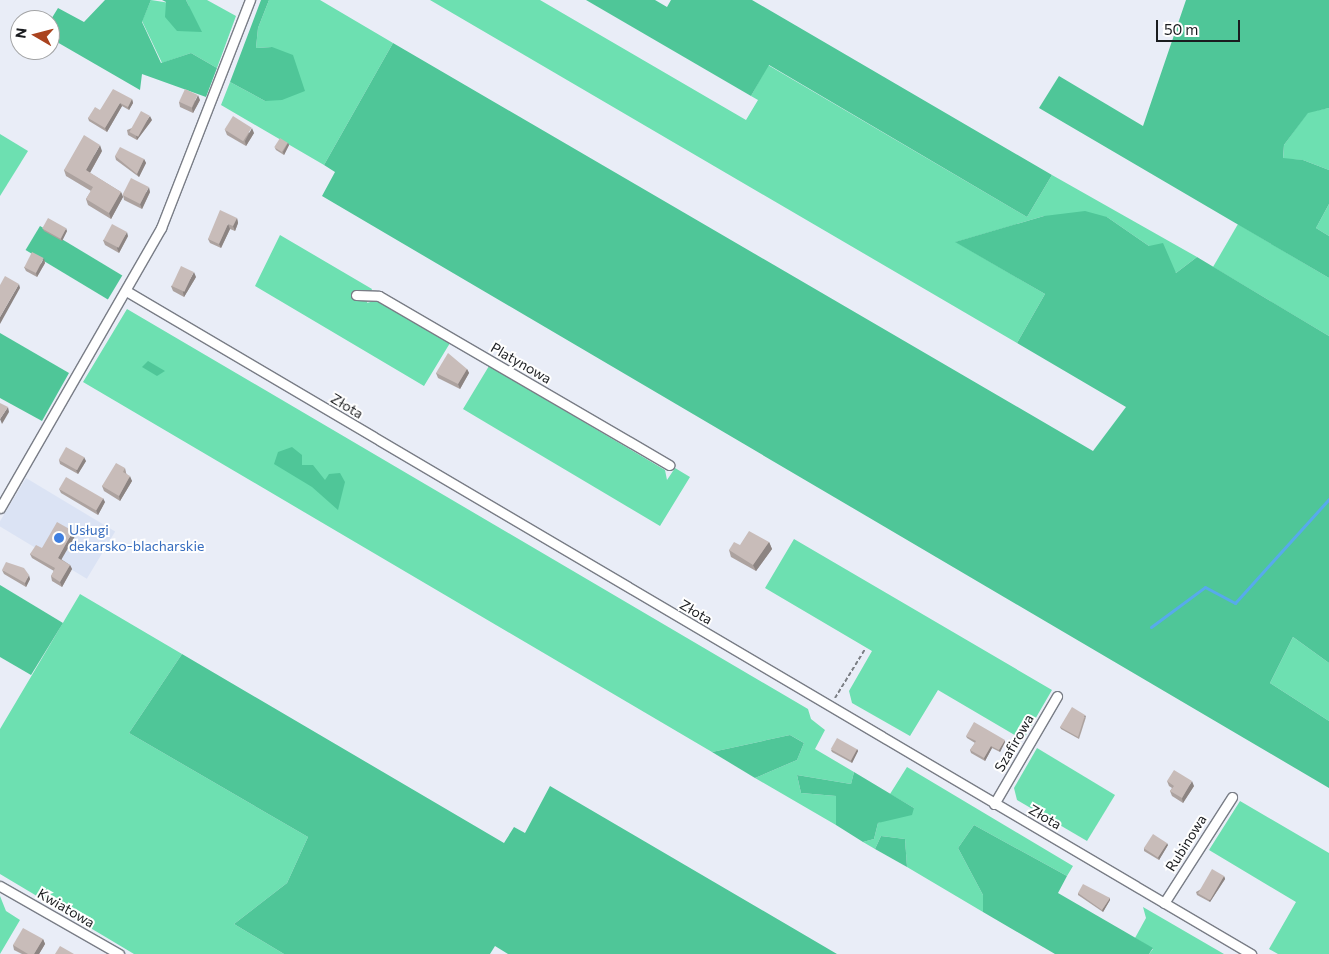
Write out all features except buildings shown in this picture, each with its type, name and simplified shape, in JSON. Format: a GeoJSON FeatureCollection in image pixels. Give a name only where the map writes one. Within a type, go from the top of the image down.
{"type":"FeatureCollection","features":[{"type":"Feature","properties":{"kind":"street"},"geometry":{"type":"LineString","coordinates":[[0,508],[128,292],[181,184],[250,0]]}},
{"type":"Feature","properties":{"kind":"street","name":"Złota"},"geometry":{"type":"LineString","coordinates":[[128,292],[1251,954]]}},
{"type":"Feature","properties":{"kind":"street","name":"Platynowa"},"geometry":{"type":"LineString","coordinates":[[356,295],[379,296],[669,465]]}},
{"type":"Feature","properties":{"kind":"street","name":"Szafirowa"},"geometry":{"type":"LineString","coordinates":[[994,804],[1057,696]]}},
{"type":"Feature","properties":{"kind":"street","name":"Rubinowa"},"geometry":{"type":"LineString","coordinates":[[1164,903],[1232,797]]}},
{"type":"Feature","properties":{"kind":"street","name":"Kwiatowa"},"geometry":{"type":"LineString","coordinates":[[0,886],[119,954]]}},
{"type":"Feature","properties":{"kind":"path"},"geometry":{"type":"LineString","coordinates":[[829,706],[865,649]]}},
{"type":"Feature","properties":{"kind":"shaded area"},"geometry":{"type":"Polygon","coordinates":[[[26,478],[115,532],[87,579],[0,527],[0,521],[26,478]]]}},
{"type":"Feature","properties":{"kind":"green space"},"geometry":{"type":"Polygon","coordinates":[[[105,0],[151,0],[142,22],[161,63],[191,53],[217,68],[206,97],[142,74],[140,90],[60,44],[60,10],[57,10],[58,8],[84,22],[105,0]]]}},
{"type":"Feature","properties":{"kind":"green space"},"geometry":{"type":"Polygon","coordinates":[[[151,0],[189,6],[186,0],[207,0],[236,16],[217,68],[191,53],[162,63],[142,21],[151,0]]]}},
{"type":"Feature","properties":{"kind":"green space"},"geometry":{"type":"Polygon","coordinates":[[[162,0],[186,0],[202,32],[177,31],[165,17],[166,2],[162,0]]]}},
{"type":"Feature","properties":{"kind":"green space"},"geometry":{"type":"Polygon","coordinates":[[[261,0],[269,0],[258,28],[256,48],[272,47],[293,55],[305,91],[282,100],[265,101],[230,82],[261,0]]]}},
{"type":"Feature","properties":{"kind":"green space"},"geometry":{"type":"Polygon","coordinates":[[[269,0],[320,0],[393,43],[324,165],[221,105],[230,82],[265,101],[272,47],[256,48],[258,28],[269,0]]]}},
{"type":"Feature","properties":{"kind":"green space"},"geometry":{"type":"Polygon","coordinates":[[[430,0],[540,0],[746,120],[758,100],[751,96],[768,65],[1027,217],[1052,175],[1197,257],[1176,273],[1149,246],[1107,217],[1044,216],[956,242],[1045,294],[1017,343],[430,0]]]}},
{"type":"Feature","properties":{"kind":"green space"},"geometry":{"type":"Polygon","coordinates":[[[586,0],[655,0],[667,7],[671,0],[752,0],[1052,175],[1027,217],[769,65],[751,96],[586,0]]]}},
{"type":"Feature","properties":{"kind":"green space"},"geometry":{"type":"Polygon","coordinates":[[[1186,0],[1329,0],[1329,108],[1308,113],[1284,145],[1283,158],[1303,160],[1329,170],[1329,204],[1316,228],[1329,236],[1329,278],[1039,108],[1059,76],[1143,126],[1186,0]]]}},
{"type":"Feature","properties":{"kind":"green space"},"geometry":{"type":"Polygon","coordinates":[[[393,43],[1093,451],[1126,407],[1017,343],[1045,294],[955,242],[1044,216],[1085,211],[1107,217],[1149,246],[1163,243],[1176,273],[1197,257],[1329,336],[1329,663],[1293,637],[1270,683],[1329,721],[1329,788],[322,196],[335,172],[324,165],[393,43]]]}},
{"type":"Feature","properties":{"kind":"green space"},"geometry":{"type":"Polygon","coordinates":[[[1329,108],[1329,170],[1303,160],[1283,159],[1284,145],[1308,112],[1329,108]]]}},
{"type":"Feature","properties":{"kind":"green space"},"geometry":{"type":"Polygon","coordinates":[[[0,134],[28,151],[0,196],[0,134]]]}},
{"type":"Feature","properties":{"kind":"green space"},"geometry":{"type":"Polygon","coordinates":[[[1329,204],[1329,236],[1316,228],[1329,204]]]}},
{"type":"Feature","properties":{"kind":"green space"},"geometry":{"type":"Polygon","coordinates":[[[1238,224],[1329,278],[1329,336],[1213,267],[1238,224]]]}},
{"type":"Feature","properties":{"kind":"green space"},"geometry":{"type":"Polygon","coordinates":[[[40,226],[122,275],[108,299],[26,250],[40,226]]]}},
{"type":"Feature","properties":{"kind":"green space"},"geometry":{"type":"Polygon","coordinates":[[[280,235],[372,289],[367,303],[377,300],[450,343],[424,386],[255,286],[280,235]]]}},
{"type":"Feature","properties":{"kind":"green space"},"geometry":{"type":"Polygon","coordinates":[[[127,309],[808,709],[811,719],[825,730],[815,749],[854,772],[851,784],[797,775],[801,793],[836,796],[836,825],[755,778],[797,760],[804,743],[799,740],[790,735],[712,752],[83,382],[127,309]]]}},
{"type":"Feature","properties":{"kind":"green space"},"geometry":{"type":"Polygon","coordinates":[[[0,333],[69,373],[42,421],[0,398],[0,333]]]}},
{"type":"Feature","properties":{"kind":"green space"},"geometry":{"type":"Polygon","coordinates":[[[148,361],[165,371],[157,376],[142,367],[148,361]]]}},
{"type":"Feature","properties":{"kind":"green space"},"geometry":{"type":"Polygon","coordinates":[[[489,366],[665,470],[667,480],[675,468],[690,477],[660,526],[463,409],[489,366]]]}},
{"type":"Feature","properties":{"kind":"green space"},"geometry":{"type":"Polygon","coordinates":[[[292,447],[302,455],[302,465],[313,465],[325,480],[329,474],[340,473],[345,482],[338,510],[312,487],[274,464],[278,452],[292,447]]]}},
{"type":"Feature","properties":{"kind":"green space"},"geometry":{"type":"Polygon","coordinates":[[[794,539],[1052,690],[1023,740],[938,690],[910,736],[852,703],[849,691],[872,651],[765,588],[794,539]]]}},
{"type":"Feature","properties":{"kind":"green space"},"geometry":{"type":"Polygon","coordinates":[[[0,585],[63,623],[31,675],[0,657],[0,585]]]}},
{"type":"Feature","properties":{"kind":"green space"},"geometry":{"type":"Polygon","coordinates":[[[80,594],[182,654],[129,733],[308,837],[287,883],[234,924],[284,954],[134,954],[0,874],[0,729],[80,594]]]}},
{"type":"Feature","properties":{"kind":"green space"},"geometry":{"type":"Polygon","coordinates":[[[1293,637],[1329,663],[1329,721],[1270,683],[1293,637]]]}},
{"type":"Feature","properties":{"kind":"green space"},"geometry":{"type":"Polygon","coordinates":[[[182,654],[504,843],[514,827],[525,833],[550,786],[837,954],[508,954],[495,946],[490,954],[284,954],[234,924],[287,883],[308,837],[129,733],[182,654]]]}},
{"type":"Feature","properties":{"kind":"green space"},"geometry":{"type":"Polygon","coordinates":[[[790,735],[804,743],[797,760],[755,778],[712,752],[790,735]]]}},
{"type":"Feature","properties":{"kind":"green space"},"geometry":{"type":"Polygon","coordinates":[[[1037,748],[1115,795],[1087,841],[1017,800],[1014,788],[1037,748]]]}},
{"type":"Feature","properties":{"kind":"green space"},"geometry":{"type":"Polygon","coordinates":[[[907,767],[1073,866],[1067,876],[974,825],[958,848],[983,895],[983,912],[907,867],[905,839],[881,836],[875,849],[863,842],[874,839],[878,823],[914,808],[890,794],[907,767]]]}},
{"type":"Feature","properties":{"kind":"green space"},"geometry":{"type":"Polygon","coordinates":[[[854,772],[914,808],[912,815],[878,823],[874,839],[863,842],[836,825],[836,796],[801,793],[797,775],[851,784],[854,772]]]}},
{"type":"Feature","properties":{"kind":"green space"},"geometry":{"type":"Polygon","coordinates":[[[1240,801],[1329,853],[1329,954],[1278,954],[1269,949],[1296,902],[1209,850],[1240,801]]]}},
{"type":"Feature","properties":{"kind":"green space"},"geometry":{"type":"Polygon","coordinates":[[[974,825],[1067,876],[1058,893],[1153,948],[1149,954],[1055,954],[983,912],[983,895],[958,848],[974,825]]]}},
{"type":"Feature","properties":{"kind":"green space"},"geometry":{"type":"Polygon","coordinates":[[[881,836],[905,839],[907,867],[875,849],[881,836]]]}},
{"type":"Feature","properties":{"kind":"green space"},"geometry":{"type":"Polygon","coordinates":[[[0,896],[6,911],[20,920],[0,954],[0,896]]]}},
{"type":"Feature","properties":{"kind":"green space"},"geometry":{"type":"Polygon","coordinates":[[[1143,907],[1224,954],[1149,954],[1153,949],[1135,938],[1146,918],[1143,907]]]}},
{"type":"Feature","properties":{"kind":"waterway"},"geometry":{"type":"LineString","coordinates":[[1151,627],[1205,587],[1235,603],[1329,499]]}},
{"type":"Feature","properties":{"kind":"place","name":"Usługi dekarsko-blacharskie"},"geometry":{"type":"Point","coordinates":[59,538]}}]}
